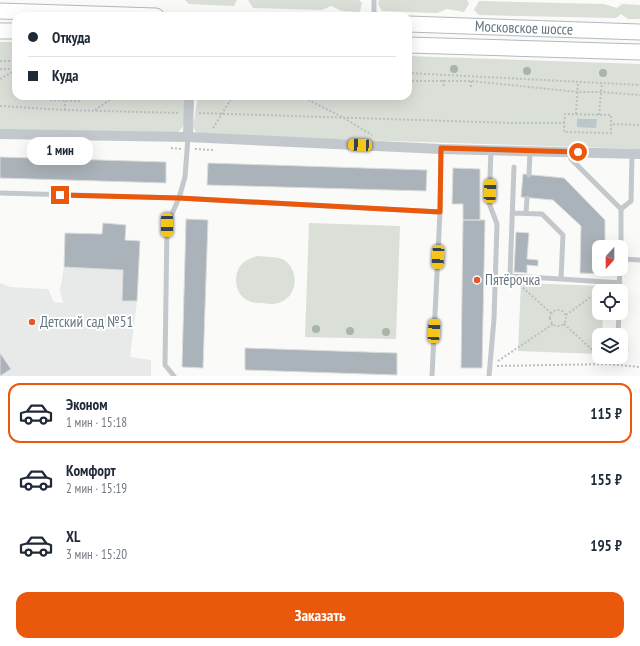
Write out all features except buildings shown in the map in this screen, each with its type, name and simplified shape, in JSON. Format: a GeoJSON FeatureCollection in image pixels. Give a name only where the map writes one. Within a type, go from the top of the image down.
{"type":"FeatureCollection","features":[{"type":"Feature","properties":{"kind":"main road"},"geometry":{"type":"LineString","coordinates":[[0,11],[31,12]]}},
{"type":"Feature","properties":{"kind":"main road","name":"Московское шоссе"},"geometry":{"type":"LineString","coordinates":[[412,24],[640,32]]}},
{"type":"Feature","properties":{"kind":"main road"},"geometry":{"type":"LineString","coordinates":[[0,31],[12,31]]}},
{"type":"Feature","properties":{"kind":"main road","name":"Московское шоссе"},"geometry":{"type":"LineString","coordinates":[[412,45],[640,52]]}},
{"type":"Feature","properties":{"kind":"street"},"geometry":{"type":"LineString","coordinates":[[188,137],[189,100]]}},
{"type":"Feature","properties":{"kind":"street"},"geometry":{"type":"LineString","coordinates":[[0,134],[188,137],[491,150],[636,154]]}},
{"type":"Feature","properties":{"kind":"lane"},"geometry":{"type":"LineString","coordinates":[[374,0],[374,12]]}},
{"type":"Feature","properties":{"kind":"lane"},"geometry":{"type":"LineString","coordinates":[[174,376],[165,365],[167,225],[179,198],[185,177],[188,137]]}},
{"type":"Feature","properties":{"kind":"lane"},"geometry":{"type":"LineString","coordinates":[[432,376],[440,212],[441,148]]}},
{"type":"Feature","properties":{"kind":"lane"},"geometry":{"type":"LineString","coordinates":[[489,376],[494,319],[497,224],[489,203],[491,150]]}},
{"type":"Feature","properties":{"kind":"lane"},"geometry":{"type":"LineString","coordinates":[[529,175],[530,151]]}},
{"type":"Feature","properties":{"kind":"lane"},"geometry":{"type":"LineString","coordinates":[[570,152],[571,159],[621,209],[621,240]]}},
{"type":"Feature","properties":{"kind":"lane"},"geometry":{"type":"LineString","coordinates":[[621,209],[631,201],[636,154]]}},
{"type":"Feature","properties":{"kind":"lane"},"geometry":{"type":"LineString","coordinates":[[514,167],[510,276],[620,283],[620,276]]}},
{"type":"Feature","properties":{"kind":"lane"},"geometry":{"type":"LineString","coordinates":[[0,193],[179,198],[440,212]]}},
{"type":"Feature","properties":{"kind":"lane"},"geometry":{"type":"LineString","coordinates":[[526,213],[527,198]]}},
{"type":"Feature","properties":{"kind":"lane"},"geometry":{"type":"LineString","coordinates":[[512,213],[542,214],[563,234],[562,279]]}},
{"type":"Feature","properties":{"kind":"lane"},"geometry":{"type":"LineString","coordinates":[[628,259],[640,260]]}},
{"type":"Feature","properties":{"kind":"path"},"geometry":{"type":"LineString","coordinates":[[0,61],[12,61]]}},
{"type":"Feature","properties":{"kind":"path"},"geometry":{"type":"LineString","coordinates":[[0,69],[12,70]]}},
{"type":"Feature","properties":{"kind":"path"},"geometry":{"type":"LineString","coordinates":[[0,79],[12,72]]}},
{"type":"Feature","properties":{"kind":"path"},"geometry":{"type":"LineString","coordinates":[[412,73],[640,85]]}},
{"type":"Feature","properties":{"kind":"path"},"geometry":{"type":"LineString","coordinates":[[412,80],[471,81],[578,92],[640,95]]}},
{"type":"Feature","properties":{"kind":"path"},"geometry":{"type":"LineString","coordinates":[[444,80],[444,86]]}},
{"type":"Feature","properties":{"kind":"path"},"geometry":{"type":"LineString","coordinates":[[471,81],[471,87]]}},
{"type":"Feature","properties":{"kind":"path"},"geometry":{"type":"LineString","coordinates":[[576,114],[578,81]]}},
{"type":"Feature","properties":{"kind":"path"},"geometry":{"type":"LineString","coordinates":[[599,115],[602,83]]}},
{"type":"Feature","properties":{"kind":"path"},"geometry":{"type":"LineString","coordinates":[[50,100],[79,100]]}},
{"type":"Feature","properties":{"kind":"path"},"geometry":{"type":"LineString","coordinates":[[95,110],[109,100]]}},
{"type":"Feature","properties":{"kind":"path"},"geometry":{"type":"LineString","coordinates":[[201,149],[230,100]]}},
{"type":"Feature","properties":{"kind":"path"},"geometry":{"type":"LineString","coordinates":[[309,100],[344,118],[390,146]]}},
{"type":"Feature","properties":{"kind":"path"},"geometry":{"type":"LineString","coordinates":[[65,101],[65,110]]}},
{"type":"Feature","properties":{"kind":"path"},"geometry":{"type":"LineString","coordinates":[[0,106],[65,110],[564,123]]}},
{"type":"Feature","properties":{"kind":"path"},"geometry":{"type":"LineString","coordinates":[[564,114],[599,115],[611,115],[611,133],[564,132],[564,114]]}},
{"type":"Feature","properties":{"kind":"path"},"geometry":{"type":"LineString","coordinates":[[611,124],[640,125]]}},
{"type":"Feature","properties":{"kind":"path"},"geometry":{"type":"LineString","coordinates":[[510,276],[552,314]]}},
{"type":"Feature","properties":{"kind":"path"},"geometry":{"type":"LineString","coordinates":[[565,315],[592,297]]}},
{"type":"Feature","properties":{"kind":"path"},"geometry":{"type":"LineString","coordinates":[[556,310],[561,310],[565,315],[566,321],[564,324],[560,326],[553,324],[550,320],[552,314],[556,310]]}},
{"type":"Feature","properties":{"kind":"path"},"geometry":{"type":"LineString","coordinates":[[490,367],[553,324]]}},
{"type":"Feature","properties":{"kind":"path"},"geometry":{"type":"LineString","coordinates":[[564,324],[592,350]]}},
{"type":"Feature","properties":{"kind":"path"},"geometry":{"type":"LineString","coordinates":[[490,367],[608,364],[640,367]]}},
{"type":"Feature","properties":{"kind":"shaded area"},"geometry":{"type":"Polygon","coordinates":[[[185,0],[237,0],[234,6],[189,4],[185,0]]]}},
{"type":"Feature","properties":{"kind":"shaded area"},"geometry":{"type":"Polygon","coordinates":[[[248,0],[359,0],[362,3],[360,12],[342,11],[331,6],[322,10],[253,8],[248,0]]]}},
{"type":"Feature","properties":{"kind":"shaded area"},"geometry":{"type":"Polygon","coordinates":[[[379,0],[467,0],[469,4],[464,12],[447,9],[437,13],[382,11],[378,4],[379,0]]]}},
{"type":"Feature","properties":{"kind":"shaded area"},"geometry":{"type":"Polygon","coordinates":[[[479,1],[604,4],[617,8],[622,4],[640,5],[640,19],[628,19],[621,14],[616,18],[479,15],[474,10],[479,1]]]}},
{"type":"Feature","properties":{"kind":"shaded area"},"geometry":{"type":"Polygon","coordinates":[[[0,42],[12,42],[12,100],[184,100],[184,124],[181,130],[175,133],[0,130],[0,42]]]}},
{"type":"Feature","properties":{"kind":"shaded area"},"geometry":{"type":"Polygon","coordinates":[[[412,56],[640,64],[640,149],[203,135],[195,131],[193,126],[197,100],[412,100],[412,56]]]}},
{"type":"Feature","properties":{"kind":"shaded area"},"geometry":{"type":"Polygon","coordinates":[[[577,119],[597,119],[596,128],[577,127],[577,119]]]}},
{"type":"Feature","properties":{"kind":"shaded area"},"geometry":{"type":"Polygon","coordinates":[[[103,223],[126,225],[125,240],[140,241],[137,301],[130,357],[151,360],[151,376],[0,376],[0,283],[10,287],[48,289],[54,302],[63,303],[60,291],[64,267],[65,233],[102,234],[103,223]]]}},
{"type":"Feature","properties":{"kind":"shaded area"},"geometry":{"type":"Polygon","coordinates":[[[309,223],[400,226],[396,339],[305,337],[309,223]]]}},
{"type":"Feature","properties":{"kind":"shaded area"},"geometry":{"type":"Polygon","coordinates":[[[257,256],[275,257],[284,260],[289,264],[295,281],[292,293],[283,301],[272,304],[254,303],[244,298],[240,294],[236,284],[239,267],[257,256]]]}},
{"type":"Feature","properties":{"kind":"shaded area"},"geometry":{"type":"Polygon","coordinates":[[[521,283],[592,286],[592,320],[603,320],[602,328],[592,328],[592,354],[518,351],[521,283]]]}},
{"type":"Feature","properties":{"kind":"place","name":"Пятёрочка"},"geometry":{"type":"Point","coordinates":[477,280]}},
{"type":"Feature","properties":{"kind":"place","name":"Детский сад №51"},"geometry":{"type":"Point","coordinates":[32,322]}},
{"type":"Feature","properties":{"kind":"route"},"geometry":{"type":"LineString","coordinates":[[60,195],[179,198],[440,212],[441,148],[578,152]]}}]}
